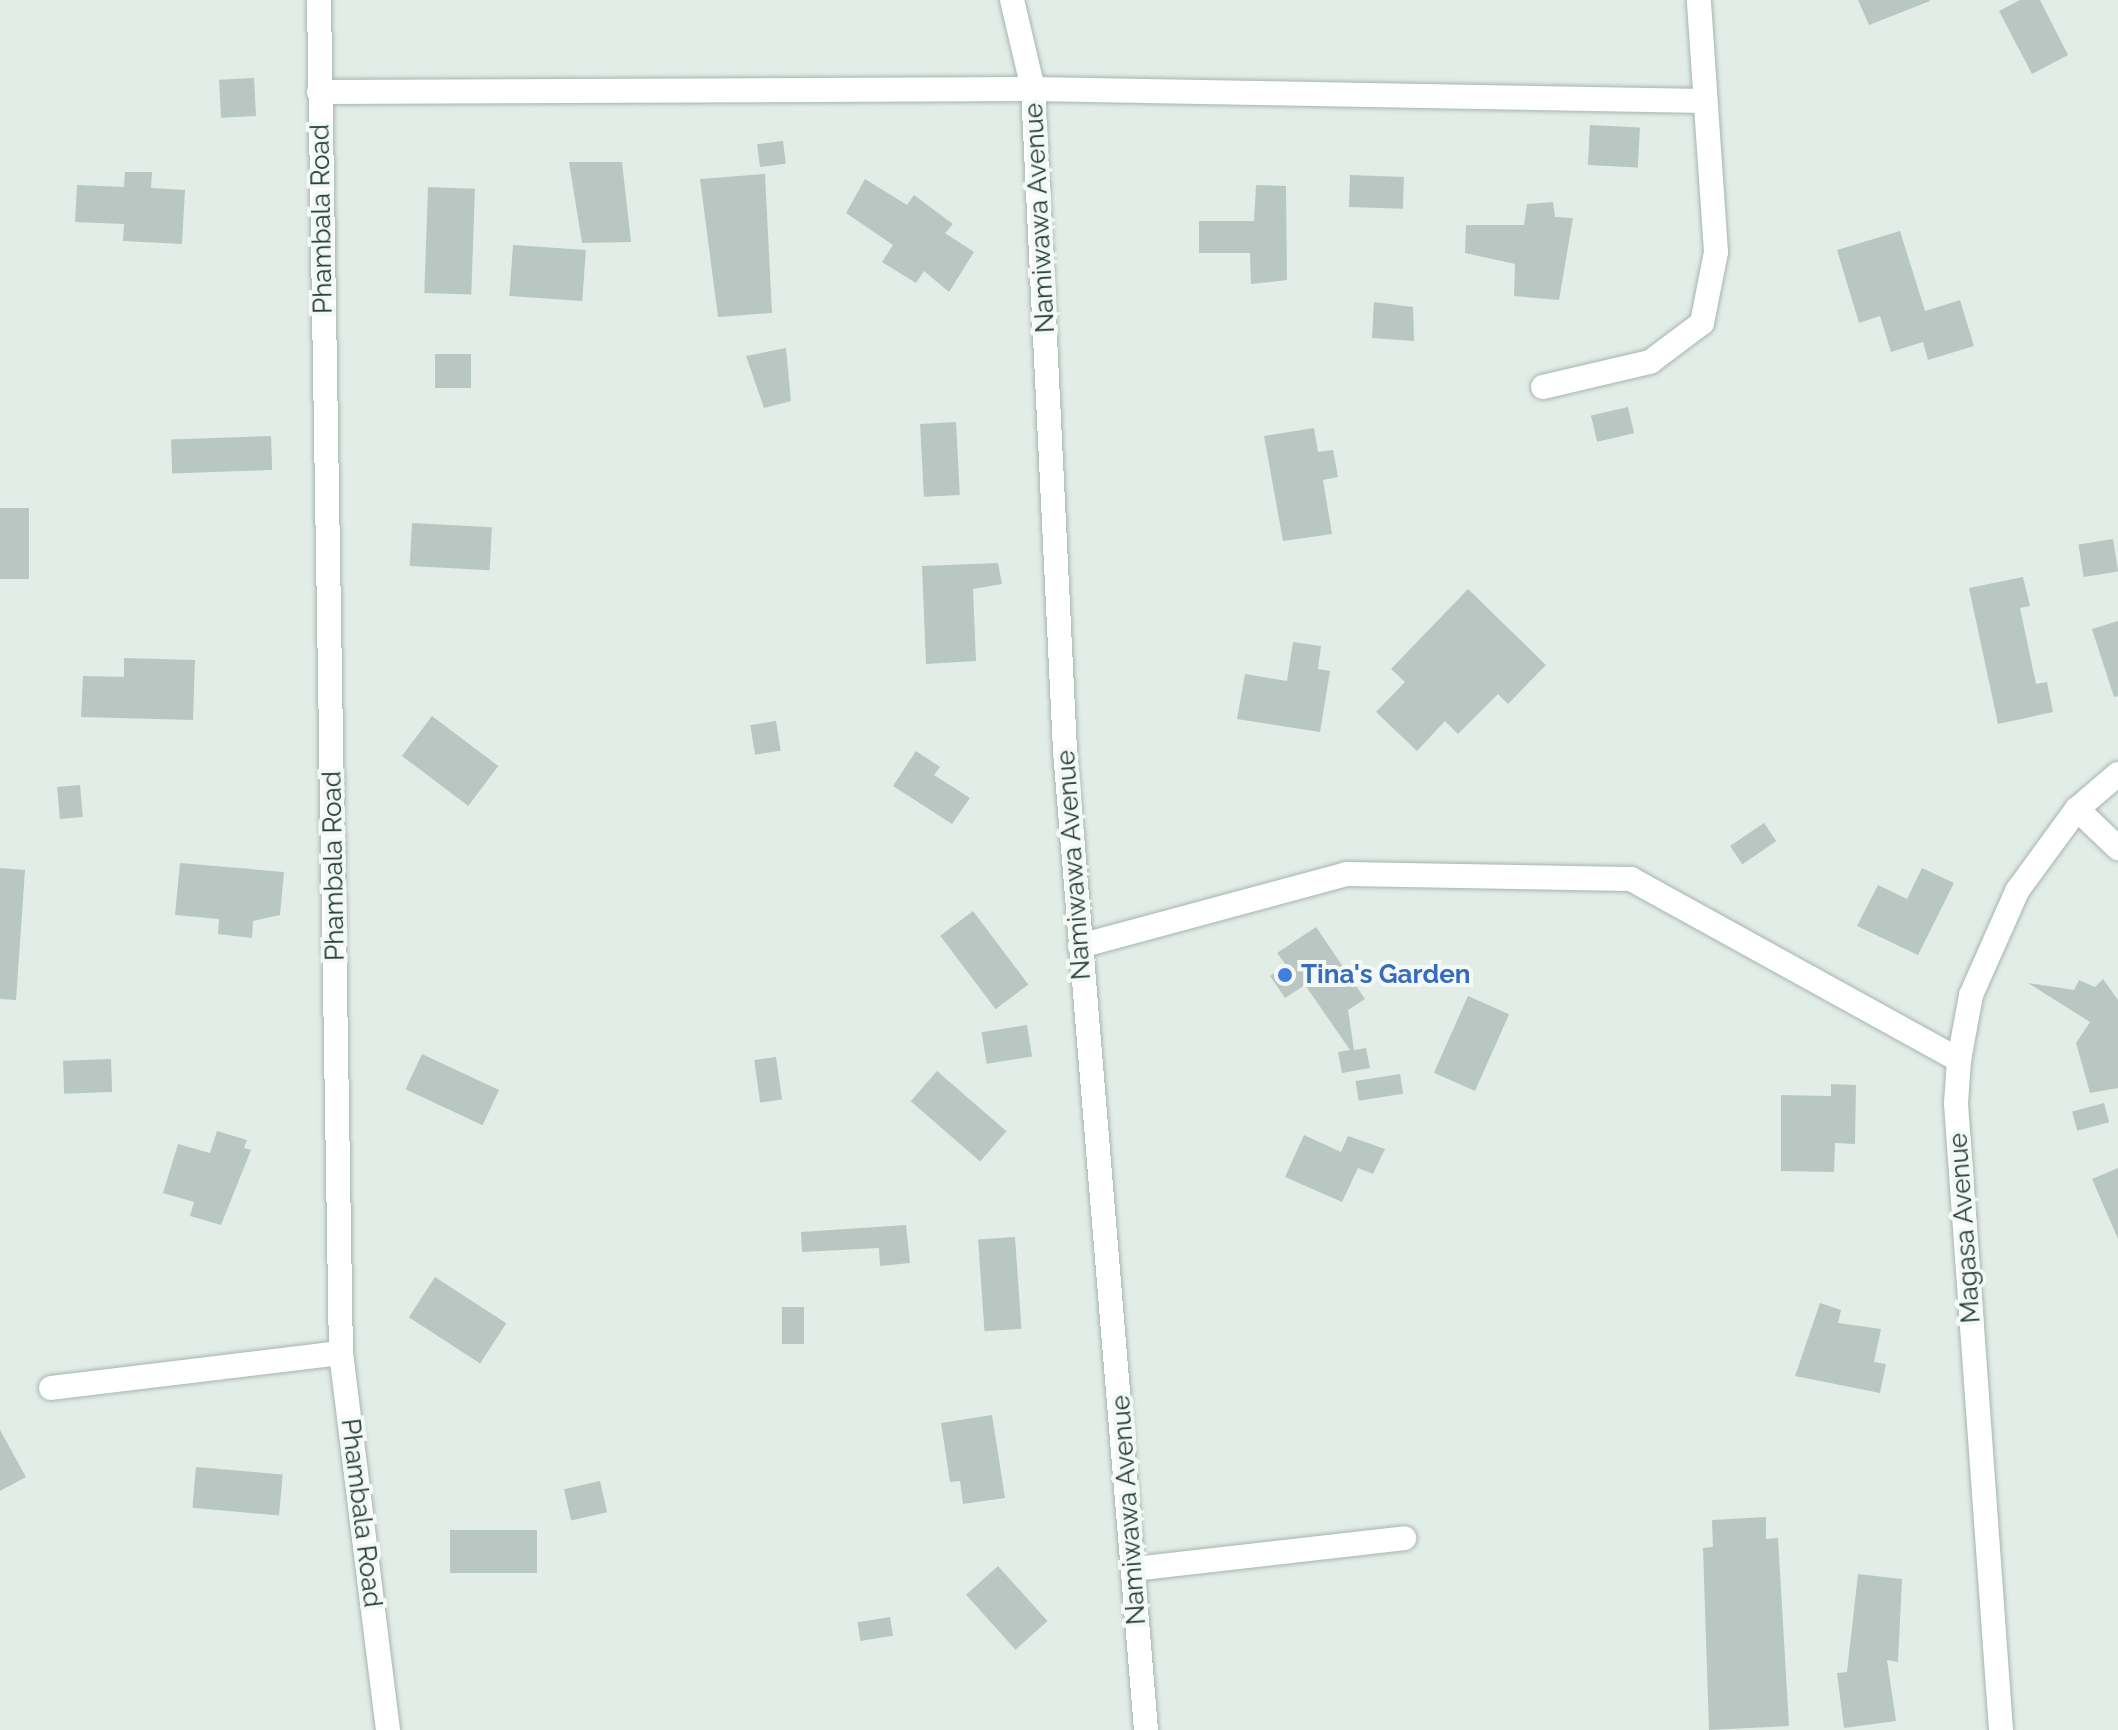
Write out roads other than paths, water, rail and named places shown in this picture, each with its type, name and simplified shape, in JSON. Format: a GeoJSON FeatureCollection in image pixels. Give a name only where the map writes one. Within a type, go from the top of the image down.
{"type":"FeatureCollection","features":[{"type":"Feature","properties":{"kind":"street","name":"Phambala Road"},"geometry":{"type":"LineString","coordinates":[[319,0],[341,1353],[388,1730]]}},
{"type":"Feature","properties":{"kind":"street","name":"Namiwawa Avenue"},"geometry":{"type":"LineString","coordinates":[[1012,0],[1033,89],[1080,946],[1146,1730]]}},
{"type":"Feature","properties":{"kind":"street"},"geometry":{"type":"LineString","coordinates":[[1543,387],[1650,362],[1702,323],[1716,252],[1699,0]]}},
{"type":"Feature","properties":{"kind":"street"},"geometry":{"type":"LineString","coordinates":[[319,92],[1033,89],[1704,101]]}},
{"type":"Feature","properties":{"kind":"street","name":"Magasa Avenue"},"geometry":{"type":"LineString","coordinates":[[2001,1730],[1956,1103],[1959,1060],[1990,943],[2038,856],[2077,809],[2118,774]]}},
{"type":"Feature","properties":{"kind":"street"},"geometry":{"type":"LineString","coordinates":[[2077,809],[2118,848]]}},
{"type":"Feature","properties":{"kind":"street"},"geometry":{"type":"LineString","coordinates":[[1080,946],[1346,874],[1631,879],[1959,1060]]}},
{"type":"Feature","properties":{"kind":"street"},"geometry":{"type":"LineString","coordinates":[[51,1388],[341,1353]]}},
{"type":"Feature","properties":{"kind":"street"},"geometry":{"type":"LineString","coordinates":[[1134,1569],[1404,1538]]}},
{"type":"Feature","properties":{"kind":"place","name":"Tina's Garden"},"geometry":{"type":"Point","coordinates":[1285,975]}}]}
